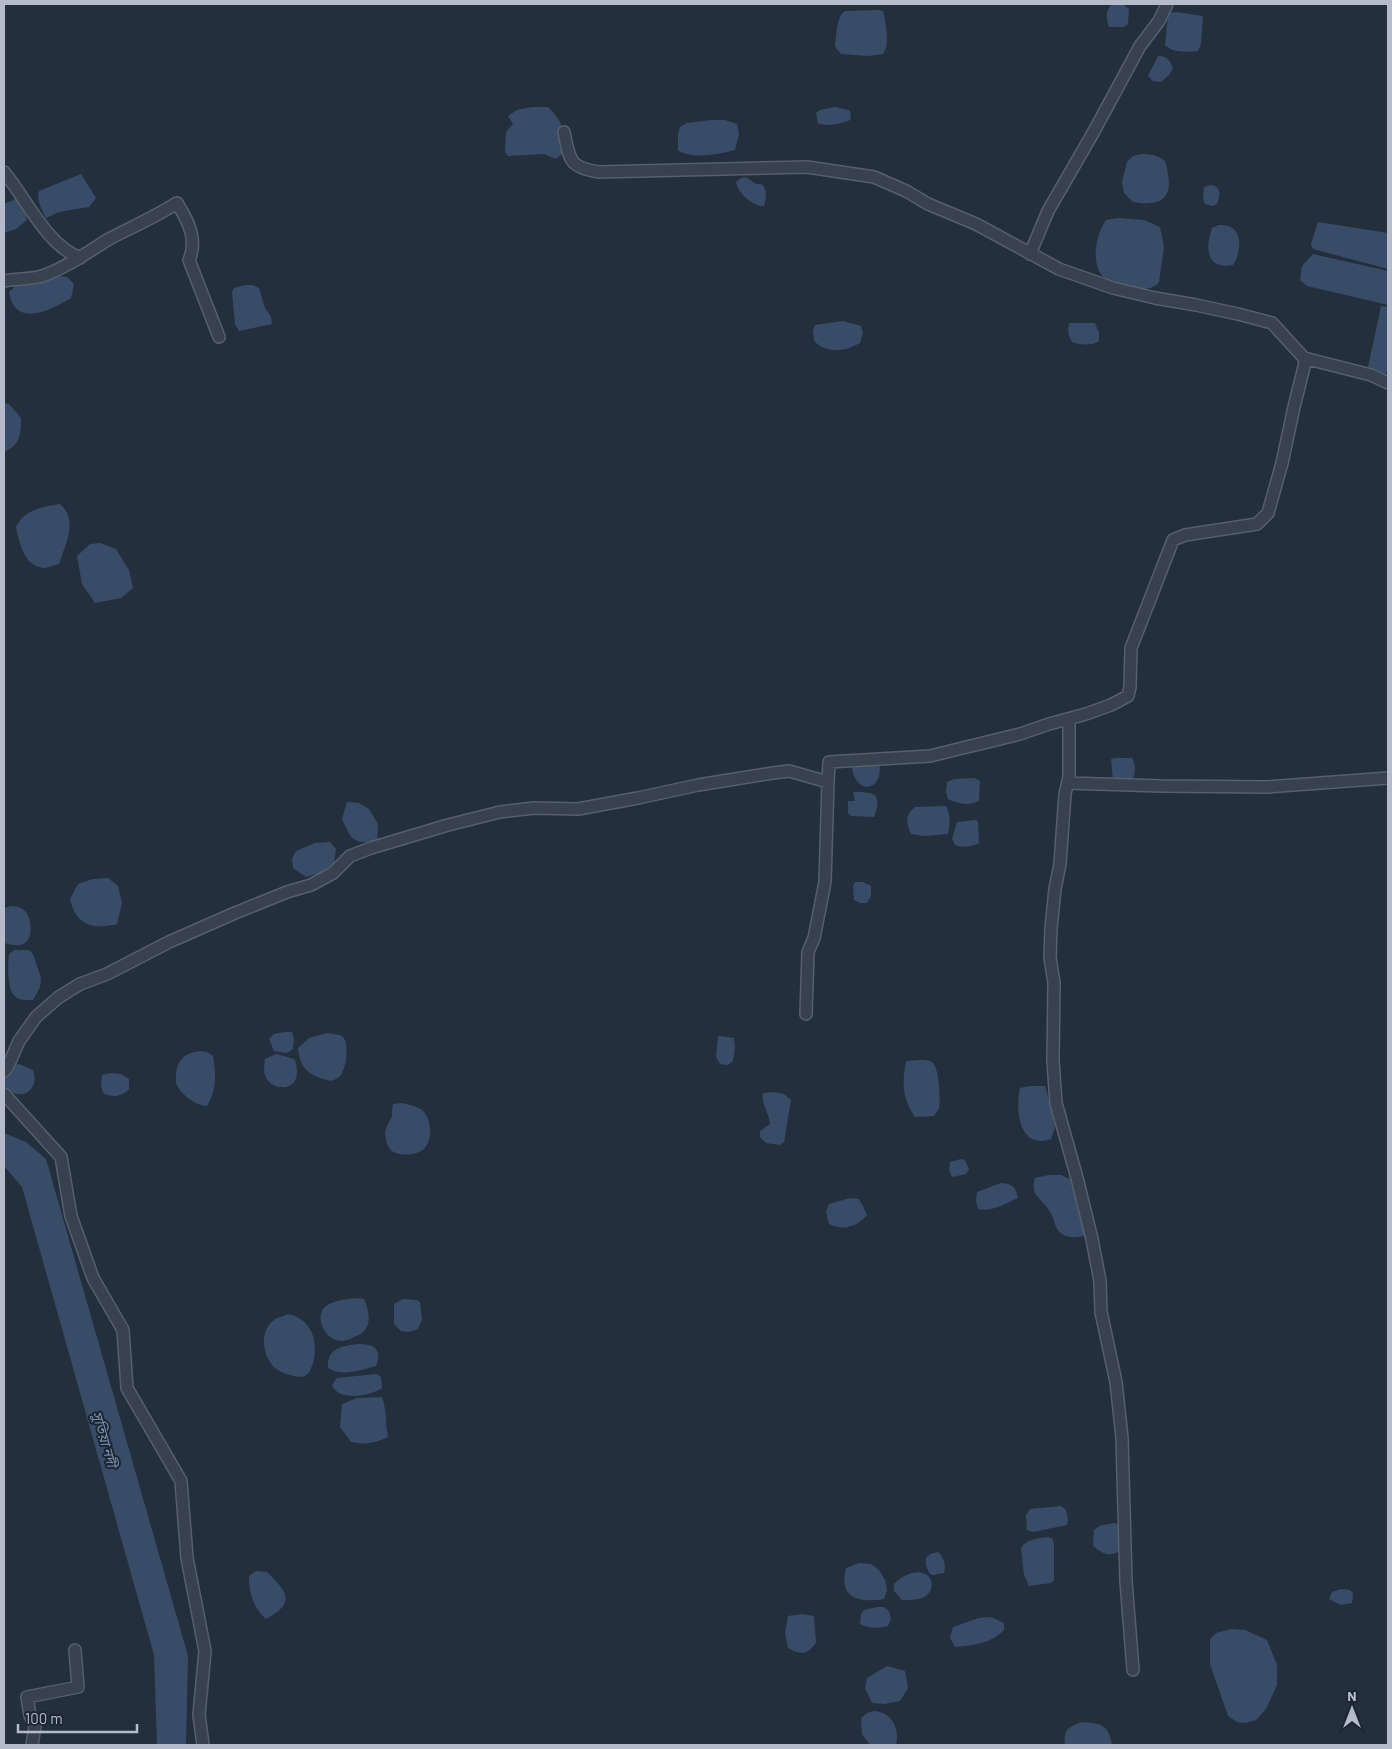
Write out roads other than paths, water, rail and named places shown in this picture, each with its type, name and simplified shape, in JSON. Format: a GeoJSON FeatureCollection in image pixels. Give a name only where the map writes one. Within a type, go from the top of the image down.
{"type":"FeatureCollection","features":[{"type":"Feature","properties":{"kind":"street"},"geometry":{"type":"LineString","coordinates":[[1030,254],[1048,211],[1140,46],[1160,21],[1167,4]]}},
{"type":"Feature","properties":{"kind":"street"},"geometry":{"type":"LineString","coordinates":[[564,132],[570,159],[583,169],[599,172],[807,167],[874,178],[906,191],[928,204],[976,224],[1059,269],[1113,288],[1238,314],[1272,324],[1304,358],[1371,375],[1388,383]]}},
{"type":"Feature","properties":{"kind":"street"},"geometry":{"type":"LineString","coordinates":[[4,172],[52,240],[70,254],[80,258]]}},
{"type":"Feature","properties":{"kind":"street"},"geometry":{"type":"LineString","coordinates":[[4,282],[43,276],[80,258],[107,240],[141,222],[159,215],[177,203],[187,221],[191,234],[192,252],[189,260],[219,337]]}},
{"type":"Feature","properties":{"kind":"street"},"geometry":{"type":"LineString","coordinates":[[806,1014],[808,952],[814,938],[824,882],[829,762],[930,756],[1020,734],[1111,705],[1128,696],[1131,648],[1173,540],[1185,535],[1257,524],[1268,512],[1282,463],[1305,364],[1304,358]]}},
{"type":"Feature","properties":{"kind":"street"},"geometry":{"type":"LineString","coordinates":[[1069,718],[1068,783],[1060,864],[1054,889],[1051,928],[1050,957],[1054,983],[1053,1061],[1055,1095],[1092,1238],[1100,1281],[1101,1312],[1116,1382],[1122,1438],[1126,1581],[1133,1670]]}},
{"type":"Feature","properties":{"kind":"street"},"geometry":{"type":"LineString","coordinates":[[4,1071],[19,1041],[36,1017],[59,996],[80,984],[107,974],[169,942],[287,892],[311,885],[333,873],[350,856],[371,848],[500,812],[534,808],[578,809],[698,785],[790,771],[828,782]]}},
{"type":"Feature","properties":{"kind":"street"},"geometry":{"type":"LineString","coordinates":[[1068,783],[1268,787],[1388,778]]}},
{"type":"Feature","properties":{"kind":"street"},"geometry":{"type":"LineString","coordinates":[[4,1094],[62,1157],[71,1216],[93,1278],[123,1330],[127,1388],[182,1482],[187,1558],[204,1651],[200,1715],[203,1745]]}},
{"type":"Feature","properties":{"kind":"street"},"geometry":{"type":"LineString","coordinates":[[32,1745],[35,1726],[30,1715],[27,1697],[78,1687],[75,1650]]}},
{"type":"Feature","properties":{"kind":"water"},"geometry":{"type":"Polygon","coordinates":[[[1113,4],[1124,5],[1129,9],[1128,24],[1124,27],[1109,27],[1107,14],[1110,6],[1113,4]]]}},
{"type":"Feature","properties":{"kind":"water"},"geometry":{"type":"Polygon","coordinates":[[[845,11],[883,11],[886,30],[887,40],[883,54],[868,56],[841,54],[835,45],[838,21],[842,14],[845,11]]]}},
{"type":"Feature","properties":{"kind":"water"},"geometry":{"type":"Polygon","coordinates":[[[1176,12],[1203,16],[1201,44],[1198,51],[1176,51],[1165,45],[1168,15],[1169,13],[1176,12]]]}},
{"type":"Feature","properties":{"kind":"water"},"geometry":{"type":"Polygon","coordinates":[[[1158,56],[1168,59],[1173,68],[1169,75],[1161,82],[1153,81],[1148,76],[1158,56]]]}},
{"type":"Feature","properties":{"kind":"water"},"geometry":{"type":"Polygon","coordinates":[[[532,107],[548,107],[561,123],[563,133],[562,154],[556,159],[544,154],[508,156],[505,152],[506,132],[513,124],[508,116],[517,110],[532,107]]]}},
{"type":"Feature","properties":{"kind":"water"},"geometry":{"type":"Polygon","coordinates":[[[835,107],[849,110],[851,114],[850,120],[833,125],[818,123],[816,113],[820,110],[835,107]]]}},
{"type":"Feature","properties":{"kind":"water"},"geometry":{"type":"Polygon","coordinates":[[[725,120],[737,124],[739,134],[735,150],[714,154],[690,155],[678,150],[680,127],[687,123],[725,120]]]}},
{"type":"Feature","properties":{"kind":"water"},"geometry":{"type":"Polygon","coordinates":[[[1141,154],[1154,155],[1165,161],[1169,181],[1166,195],[1161,200],[1145,203],[1133,202],[1124,193],[1122,182],[1127,162],[1133,156],[1141,154]]]}},
{"type":"Feature","properties":{"kind":"water"},"geometry":{"type":"Polygon","coordinates":[[[81,174],[96,198],[89,207],[59,212],[46,218],[39,201],[39,191],[81,174]]]}},
{"type":"Feature","properties":{"kind":"water"},"geometry":{"type":"Polygon","coordinates":[[[746,177],[765,188],[764,206],[755,204],[739,190],[736,182],[746,177]]]}},
{"type":"Feature","properties":{"kind":"water"},"geometry":{"type":"Polygon","coordinates":[[[1211,185],[1219,190],[1217,204],[1212,206],[1205,204],[1203,198],[1204,187],[1211,185]]]}},
{"type":"Feature","properties":{"kind":"water"},"geometry":{"type":"Polygon","coordinates":[[[16,199],[23,208],[27,220],[16,229],[4,233],[4,204],[16,199]]]}},
{"type":"Feature","properties":{"kind":"water"},"geometry":{"type":"Polygon","coordinates":[[[1118,218],[1144,220],[1160,227],[1164,247],[1159,282],[1155,286],[1140,289],[1110,282],[1102,276],[1098,269],[1096,252],[1102,226],[1106,220],[1118,218]]]}},
{"type":"Feature","properties":{"kind":"water"},"geometry":{"type":"Polygon","coordinates":[[[1318,222],[1388,233],[1388,269],[1313,249],[1311,244],[1318,222]]]}},
{"type":"Feature","properties":{"kind":"water"},"geometry":{"type":"Polygon","coordinates":[[[1219,225],[1233,228],[1237,233],[1239,245],[1233,265],[1224,266],[1217,264],[1210,256],[1208,250],[1212,228],[1219,225]]]}},
{"type":"Feature","properties":{"kind":"water"},"geometry":{"type":"Polygon","coordinates":[[[1313,254],[1388,271],[1388,305],[1307,286],[1300,280],[1302,266],[1313,254]]]}},
{"type":"Feature","properties":{"kind":"water"},"geometry":{"type":"Polygon","coordinates":[[[58,276],[67,277],[74,284],[71,298],[44,311],[26,313],[18,310],[9,292],[19,283],[58,276]]]}},
{"type":"Feature","properties":{"kind":"water"},"geometry":{"type":"Polygon","coordinates":[[[253,285],[259,288],[272,324],[239,331],[235,324],[232,292],[234,288],[253,285]]]}},
{"type":"Feature","properties":{"kind":"water"},"geometry":{"type":"Polygon","coordinates":[[[1381,306],[1388,307],[1388,370],[1384,376],[1372,372],[1368,367],[1381,306]]]}},
{"type":"Feature","properties":{"kind":"water"},"geometry":{"type":"Polygon","coordinates":[[[843,321],[861,326],[863,333],[860,343],[842,350],[830,350],[814,341],[813,331],[815,325],[843,321]]]}},
{"type":"Feature","properties":{"kind":"water"},"geometry":{"type":"Polygon","coordinates":[[[1070,323],[1095,323],[1099,333],[1099,341],[1093,344],[1072,342],[1068,330],[1070,323]]]}},
{"type":"Feature","properties":{"kind":"water"},"geometry":{"type":"Polygon","coordinates":[[[4,402],[10,405],[21,418],[21,429],[16,443],[4,452],[4,402]]]}},
{"type":"Feature","properties":{"kind":"water"},"geometry":{"type":"Polygon","coordinates":[[[60,504],[66,510],[69,517],[70,525],[67,541],[59,564],[43,568],[31,563],[27,558],[16,527],[24,516],[29,513],[60,504]]]}},
{"type":"Feature","properties":{"kind":"water"},"geometry":{"type":"Polygon","coordinates":[[[100,543],[116,549],[129,570],[133,588],[121,598],[95,603],[82,584],[77,556],[90,544],[100,543]]]}},
{"type":"Feature","properties":{"kind":"water"},"geometry":{"type":"Polygon","coordinates":[[[1132,758],[1135,769],[1132,780],[1113,781],[1111,759],[1132,758]]]}},
{"type":"Feature","properties":{"kind":"water"},"geometry":{"type":"Polygon","coordinates":[[[855,763],[879,763],[880,772],[875,784],[865,786],[860,784],[855,778],[852,769],[855,763]]]}},
{"type":"Feature","properties":{"kind":"water"},"geometry":{"type":"Polygon","coordinates":[[[975,778],[980,781],[979,801],[964,804],[948,799],[946,792],[947,782],[954,779],[975,778]]]}},
{"type":"Feature","properties":{"kind":"water"},"geometry":{"type":"Polygon","coordinates":[[[853,792],[875,796],[877,799],[877,809],[874,817],[851,816],[848,813],[848,801],[855,801],[853,792]]]}},
{"type":"Feature","properties":{"kind":"water"},"geometry":{"type":"Polygon","coordinates":[[[347,802],[359,803],[369,809],[378,824],[377,840],[363,842],[351,836],[342,819],[347,802]]]}},
{"type":"Feature","properties":{"kind":"water"},"geometry":{"type":"Polygon","coordinates":[[[946,806],[950,820],[948,834],[924,836],[911,834],[907,820],[909,813],[915,807],[946,806]]]}},
{"type":"Feature","properties":{"kind":"water"},"geometry":{"type":"Polygon","coordinates":[[[976,820],[978,822],[979,843],[967,847],[955,845],[952,839],[957,822],[976,820]]]}},
{"type":"Feature","properties":{"kind":"water"},"geometry":{"type":"Polygon","coordinates":[[[330,842],[336,849],[334,864],[323,872],[306,877],[293,868],[292,859],[296,851],[315,843],[330,842]]]}},
{"type":"Feature","properties":{"kind":"water"},"geometry":{"type":"Polygon","coordinates":[[[108,878],[118,886],[122,903],[117,924],[93,926],[86,924],[76,915],[70,899],[78,884],[93,879],[108,878]]]}},
{"type":"Feature","properties":{"kind":"water"},"geometry":{"type":"Polygon","coordinates":[[[855,882],[863,882],[871,886],[871,896],[867,903],[860,903],[854,900],[853,886],[855,882]]]}},
{"type":"Feature","properties":{"kind":"water"},"geometry":{"type":"Polygon","coordinates":[[[11,906],[23,910],[29,918],[31,928],[29,938],[21,945],[4,943],[4,908],[11,906]]]}},
{"type":"Feature","properties":{"kind":"water"},"geometry":{"type":"Polygon","coordinates":[[[14,950],[29,950],[33,954],[41,978],[40,987],[33,1000],[19,999],[13,995],[11,990],[8,978],[9,954],[14,950]]]}},
{"type":"Feature","properties":{"kind":"water"},"geometry":{"type":"Polygon","coordinates":[[[292,1032],[294,1039],[293,1049],[287,1053],[274,1051],[269,1039],[274,1034],[292,1032]]]}},
{"type":"Feature","properties":{"kind":"water"},"geometry":{"type":"Polygon","coordinates":[[[327,1033],[342,1036],[347,1049],[343,1072],[339,1077],[331,1081],[317,1077],[307,1071],[301,1062],[298,1048],[309,1038],[327,1033]]]}},
{"type":"Feature","properties":{"kind":"water"},"geometry":{"type":"Polygon","coordinates":[[[718,1036],[734,1038],[733,1061],[728,1065],[720,1064],[716,1057],[718,1036]]]}},
{"type":"Feature","properties":{"kind":"water"},"geometry":{"type":"Polygon","coordinates":[[[201,1051],[213,1056],[215,1069],[213,1094],[207,1106],[189,1099],[176,1083],[178,1065],[181,1060],[189,1054],[201,1051]]]}},
{"type":"Feature","properties":{"kind":"water"},"geometry":{"type":"Polygon","coordinates":[[[276,1054],[295,1060],[296,1080],[286,1087],[273,1085],[268,1081],[264,1073],[265,1059],[276,1054]]]}},
{"type":"Feature","properties":{"kind":"water"},"geometry":{"type":"Polygon","coordinates":[[[921,1060],[932,1062],[937,1071],[940,1104],[934,1116],[915,1117],[905,1097],[904,1076],[906,1061],[921,1060]]]}},
{"type":"Feature","properties":{"kind":"water"},"geometry":{"type":"Polygon","coordinates":[[[19,1064],[33,1070],[35,1078],[31,1089],[26,1093],[15,1094],[4,1086],[4,1076],[14,1065],[19,1064]]]}},
{"type":"Feature","properties":{"kind":"water"},"geometry":{"type":"Polygon","coordinates":[[[111,1073],[121,1074],[129,1079],[129,1089],[126,1092],[117,1096],[103,1093],[101,1085],[102,1075],[111,1073]]]}},
{"type":"Feature","properties":{"kind":"water"},"geometry":{"type":"Polygon","coordinates":[[[1045,1086],[1054,1117],[1055,1128],[1051,1139],[1040,1141],[1032,1139],[1022,1126],[1018,1107],[1020,1088],[1045,1086]]]}},
{"type":"Feature","properties":{"kind":"water"},"geometry":{"type":"Polygon","coordinates":[[[774,1092],[784,1094],[791,1100],[784,1142],[780,1145],[766,1143],[760,1137],[760,1131],[770,1124],[763,1101],[763,1093],[774,1092]]]}},
{"type":"Feature","properties":{"kind":"water"},"geometry":{"type":"Polygon","coordinates":[[[402,1103],[421,1109],[428,1119],[430,1129],[429,1140],[425,1148],[414,1154],[404,1155],[395,1153],[390,1149],[386,1141],[385,1131],[392,1116],[393,1104],[402,1103]]]}},
{"type":"Feature","properties":{"kind":"water","name":"সুতিয়া নদী"},"geometry":{"type":"Polygon","coordinates":[[[4,1133],[26,1142],[46,1159],[188,1656],[186,1745],[157,1745],[154,1655],[22,1187],[4,1166],[4,1133]]]}},
{"type":"Feature","properties":{"kind":"water"},"geometry":{"type":"Polygon","coordinates":[[[961,1159],[965,1160],[969,1169],[966,1174],[952,1177],[949,1170],[950,1162],[961,1159]]]}},
{"type":"Feature","properties":{"kind":"water"},"geometry":{"type":"Polygon","coordinates":[[[1061,1175],[1075,1181],[1087,1234],[1079,1237],[1070,1237],[1058,1231],[1047,1207],[1035,1194],[1034,1190],[1035,1178],[1061,1175]]]}},
{"type":"Feature","properties":{"kind":"water"},"geometry":{"type":"Polygon","coordinates":[[[1001,1183],[1013,1186],[1018,1198],[994,1208],[978,1209],[976,1201],[977,1192],[1001,1183]]]}},
{"type":"Feature","properties":{"kind":"water"},"geometry":{"type":"Polygon","coordinates":[[[850,1198],[859,1199],[867,1215],[850,1227],[839,1227],[829,1224],[826,1212],[829,1204],[850,1198]]]}},
{"type":"Feature","properties":{"kind":"water"},"geometry":{"type":"Polygon","coordinates":[[[355,1298],[364,1299],[368,1311],[368,1324],[366,1328],[361,1334],[348,1340],[339,1341],[332,1338],[325,1332],[321,1323],[323,1309],[333,1302],[355,1298]]]}},
{"type":"Feature","properties":{"kind":"water"},"geometry":{"type":"Polygon","coordinates":[[[403,1299],[420,1302],[422,1319],[418,1329],[409,1332],[401,1331],[394,1324],[394,1304],[403,1299]]]}},
{"type":"Feature","properties":{"kind":"water"},"geometry":{"type":"Polygon","coordinates":[[[289,1314],[305,1323],[310,1329],[314,1340],[314,1360],[308,1373],[302,1377],[281,1372],[275,1368],[267,1357],[265,1350],[264,1337],[269,1325],[276,1319],[289,1314]]]}},
{"type":"Feature","properties":{"kind":"water"},"geometry":{"type":"Polygon","coordinates":[[[359,1344],[369,1345],[376,1349],[378,1360],[376,1366],[345,1372],[333,1371],[328,1368],[328,1361],[333,1352],[342,1347],[359,1344]]]}},
{"type":"Feature","properties":{"kind":"water"},"geometry":{"type":"Polygon","coordinates":[[[376,1374],[381,1377],[382,1388],[363,1395],[348,1396],[341,1394],[332,1385],[337,1378],[376,1374]]]}},
{"type":"Feature","properties":{"kind":"water"},"geometry":{"type":"Polygon","coordinates":[[[382,1397],[388,1437],[370,1443],[351,1442],[340,1427],[342,1404],[357,1398],[382,1397]]]}},
{"type":"Feature","properties":{"kind":"water"},"geometry":{"type":"Polygon","coordinates":[[[1061,1506],[1066,1510],[1067,1525],[1033,1532],[1027,1530],[1026,1515],[1030,1509],[1061,1506]]]}},
{"type":"Feature","properties":{"kind":"water"},"geometry":{"type":"Polygon","coordinates":[[[1114,1523],[1119,1525],[1121,1550],[1113,1554],[1107,1554],[1093,1546],[1094,1530],[1099,1526],[1114,1523]]]}},
{"type":"Feature","properties":{"kind":"water"},"geometry":{"type":"Polygon","coordinates":[[[1048,1537],[1052,1538],[1054,1544],[1054,1580],[1051,1583],[1029,1586],[1024,1575],[1021,1548],[1029,1541],[1048,1537]]]}},
{"type":"Feature","properties":{"kind":"water"},"geometry":{"type":"Polygon","coordinates":[[[938,1552],[944,1562],[944,1573],[933,1575],[929,1573],[926,1558],[930,1554],[938,1552]]]}},
{"type":"Feature","properties":{"kind":"water"},"geometry":{"type":"Polygon","coordinates":[[[859,1563],[871,1564],[879,1570],[885,1580],[887,1590],[884,1599],[859,1599],[848,1592],[844,1578],[846,1568],[859,1563]]]}},
{"type":"Feature","properties":{"kind":"water"},"geometry":{"type":"Polygon","coordinates":[[[256,1571],[267,1572],[280,1586],[286,1597],[282,1607],[266,1619],[255,1605],[251,1594],[249,1576],[256,1571]]]}},
{"type":"Feature","properties":{"kind":"water"},"geometry":{"type":"Polygon","coordinates":[[[919,1572],[930,1578],[932,1585],[930,1591],[922,1598],[902,1600],[894,1591],[894,1584],[911,1573],[919,1572]]]}},
{"type":"Feature","properties":{"kind":"water"},"geometry":{"type":"Polygon","coordinates":[[[1341,1589],[1350,1590],[1353,1593],[1352,1603],[1341,1605],[1329,1599],[1332,1592],[1341,1589]]]}},
{"type":"Feature","properties":{"kind":"water"},"geometry":{"type":"Polygon","coordinates":[[[884,1607],[889,1611],[891,1619],[888,1626],[874,1628],[860,1624],[861,1614],[864,1610],[884,1607]]]}},
{"type":"Feature","properties":{"kind":"water"},"geometry":{"type":"Polygon","coordinates":[[[802,1614],[814,1616],[816,1643],[807,1652],[800,1653],[788,1648],[785,1633],[788,1616],[802,1614]]]}},
{"type":"Feature","properties":{"kind":"water"},"geometry":{"type":"Polygon","coordinates":[[[991,1617],[1004,1623],[1004,1630],[999,1635],[981,1643],[955,1647],[950,1638],[953,1627],[979,1618],[991,1617]]]}},
{"type":"Feature","properties":{"kind":"water"},"geometry":{"type":"Polygon","coordinates":[[[1231,1629],[1245,1630],[1267,1640],[1277,1665],[1277,1685],[1266,1709],[1256,1720],[1246,1723],[1237,1722],[1228,1716],[1210,1664],[1210,1639],[1216,1633],[1231,1629]]]}},
{"type":"Feature","properties":{"kind":"water"},"geometry":{"type":"Polygon","coordinates":[[[887,1666],[905,1671],[908,1688],[900,1701],[884,1704],[872,1703],[865,1688],[867,1678],[887,1666]]]}},
{"type":"Feature","properties":{"kind":"water"},"geometry":{"type":"Polygon","coordinates":[[[874,1711],[886,1714],[893,1722],[897,1733],[896,1745],[870,1745],[862,1734],[861,1718],[867,1713],[874,1711]]]}},
{"type":"Feature","properties":{"kind":"water"},"geometry":{"type":"Polygon","coordinates":[[[1081,1722],[1103,1726],[1109,1733],[1112,1745],[1065,1745],[1067,1730],[1081,1722]]]}}]}
